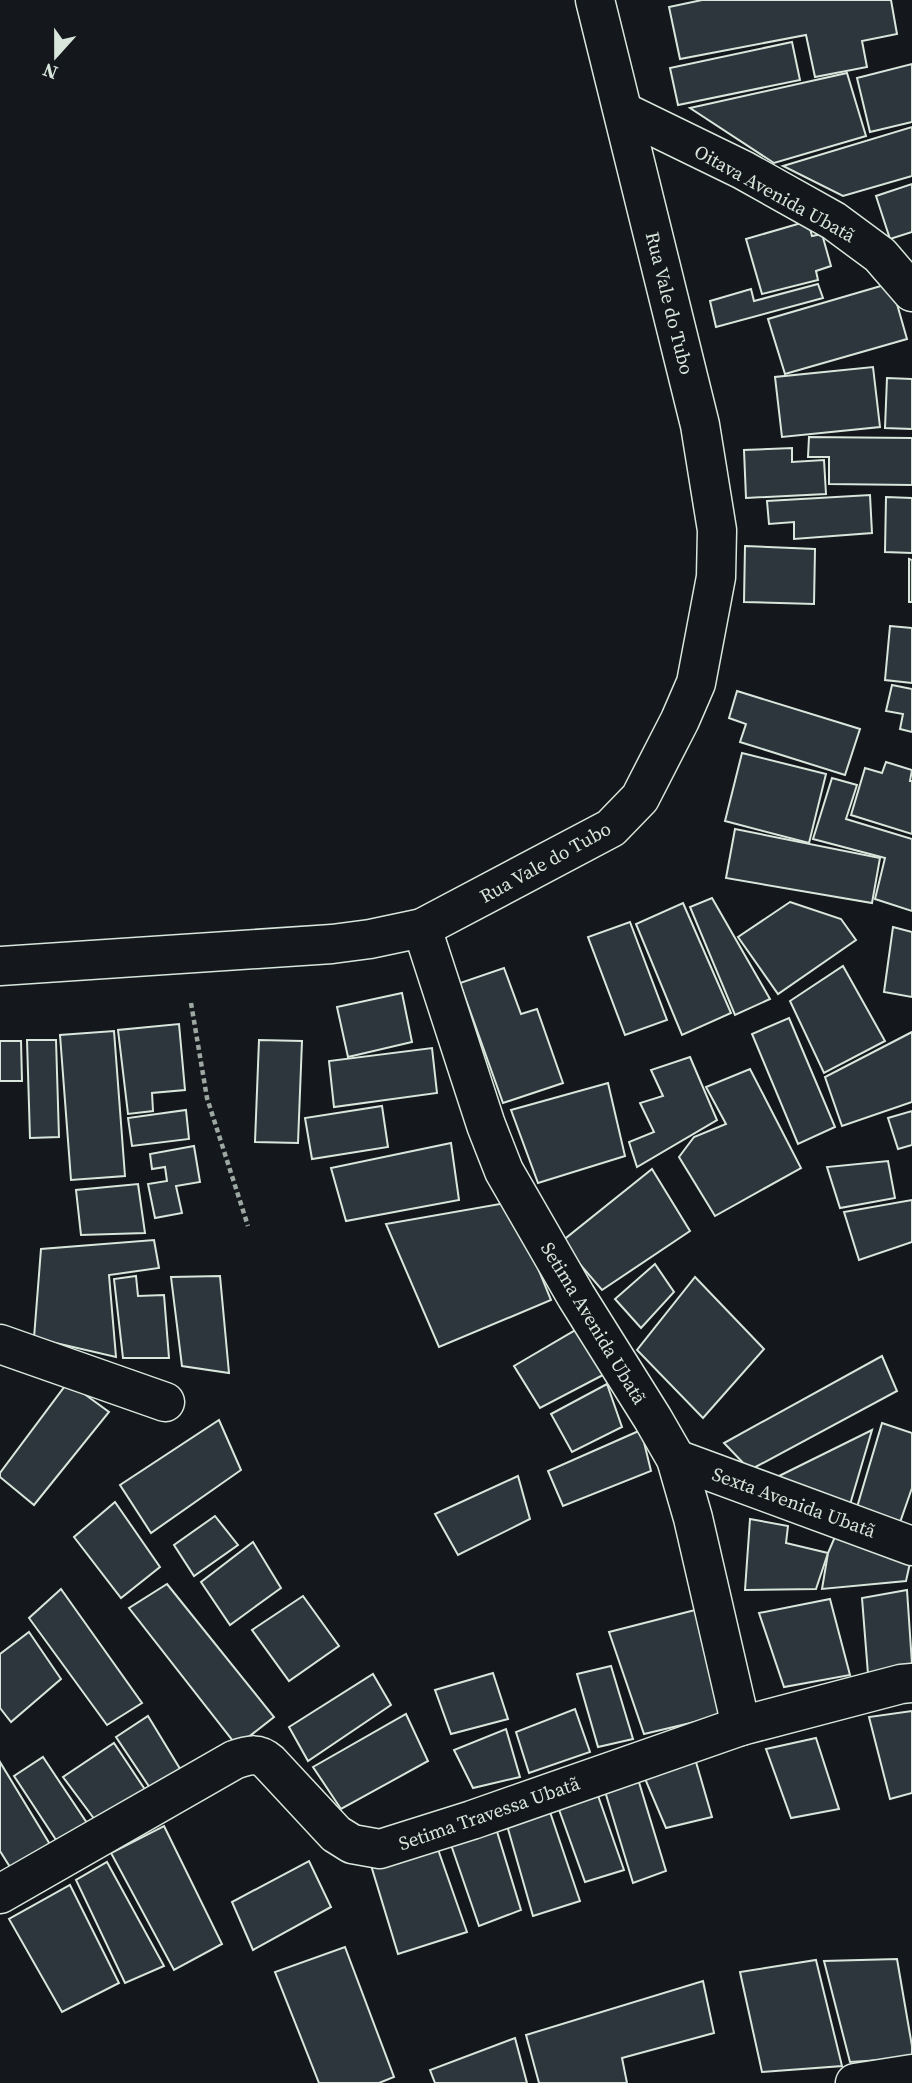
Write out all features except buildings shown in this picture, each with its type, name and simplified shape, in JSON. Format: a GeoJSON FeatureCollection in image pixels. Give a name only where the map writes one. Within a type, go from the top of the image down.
{"type":"FeatureCollection","features":[{"type":"Feature","properties":{"kind":"street","name":"Rua Vale do Tubo"},"geometry":{"type":"LineString","coordinates":[[0,966],[332,944],[422,928],[611,828],[640,798],[681,720],[695,683],[716,577],[717,530],[700,425],[595,0]]}},
{"type":"Feature","properties":{"kind":"street","name":"Oitava Avenida Ubatã"},"geometry":{"type":"LineString","coordinates":[[624,112],[743,170],[834,221],[880,255],[912,292]]}},
{"type":"Feature","properties":{"kind":"street","name":"Setima Avenida Ubatã"},"geometry":{"type":"LineString","coordinates":[[422,928],[485,1125],[504,1171],[576,1296],[676,1459],[693,1518],[741,1726]]}},
{"type":"Feature","properties":{"kind":"street"},"geometry":{"type":"LineString","coordinates":[[0,1344],[165,1402]]}},
{"type":"Feature","properties":{"kind":"street","name":"Sexta Avenida Ubatã"},"geometry":{"type":"LineString","coordinates":[[676,1459],[912,1546]]}},
{"type":"Feature","properties":{"kind":"street","name":"Setima Travessa Ubatã"},"geometry":{"type":"LineString","coordinates":[[0,1894],[234,1760],[250,1755],[263,1757],[269,1762],[336,1834],[352,1844],[380,1849],[472,1820],[741,1726],[912,1683]]}},
{"type":"Feature","properties":{"kind":"street"},"geometry":{"type":"LineString","coordinates":[[855,2083],[912,2074]]}},
{"type":"Feature","properties":{"kind":"path"},"geometry":{"type":"LineString","coordinates":[[182,954],[207,1098],[248,1226]]}}]}
